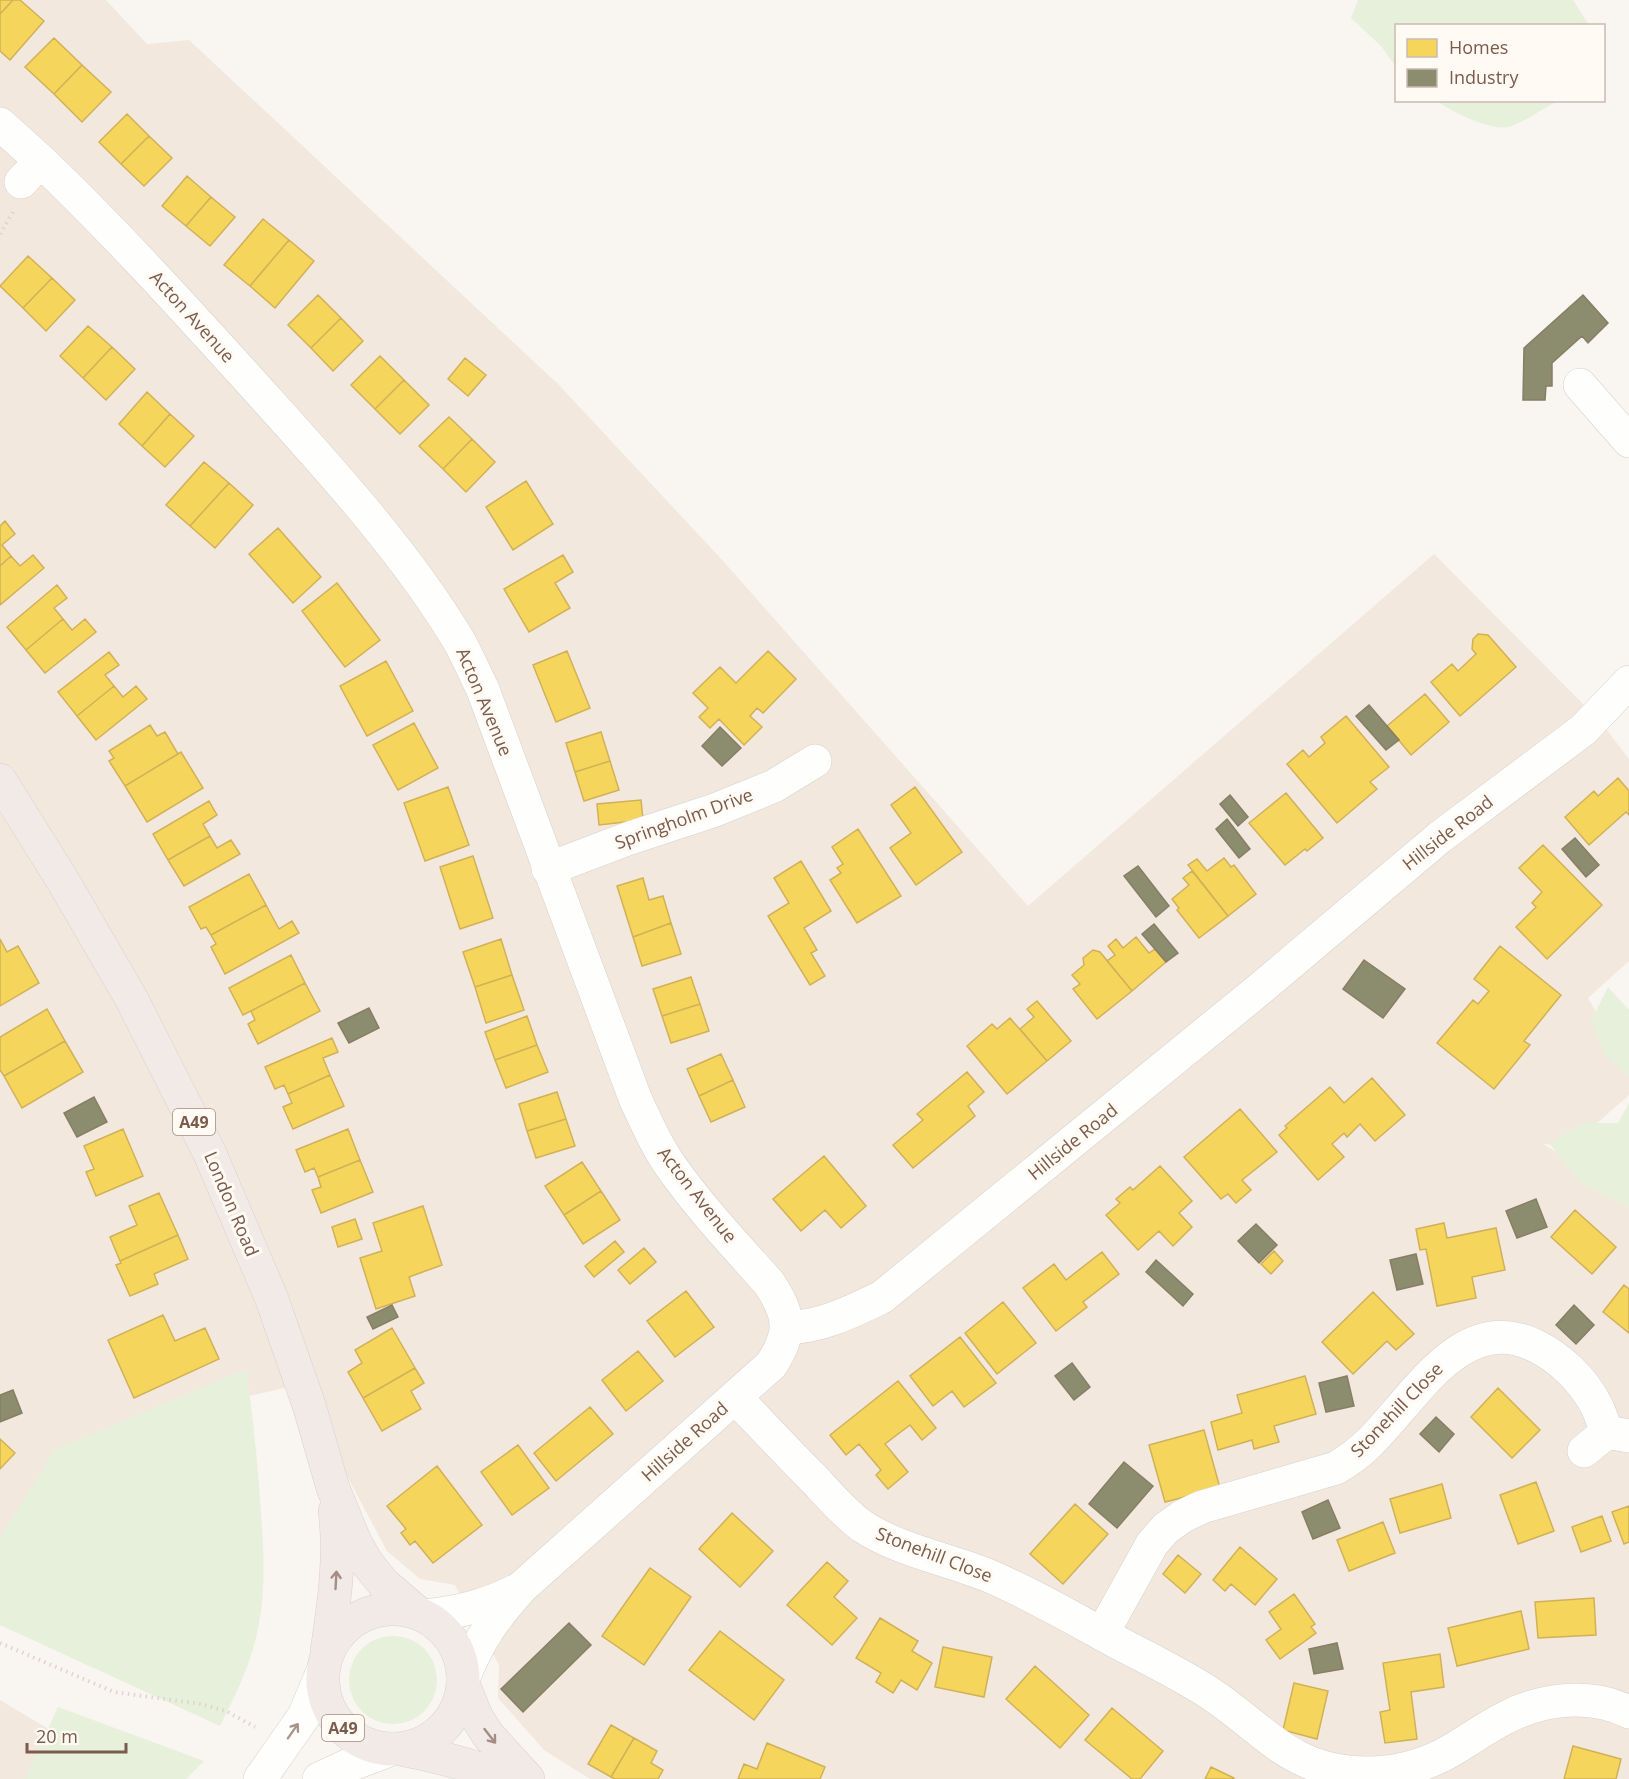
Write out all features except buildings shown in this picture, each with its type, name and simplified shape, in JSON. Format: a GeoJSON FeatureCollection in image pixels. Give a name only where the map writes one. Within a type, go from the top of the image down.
{"type":"FeatureCollection","features":[{"type":"Feature","properties":{"kind":"highway","name":"London Road"},"geometry":{"type":"LineString","coordinates":[[0,780],[63,881],[131,998],[210,1154],[271,1298],[309,1405],[333,1488],[348,1526],[367,1563],[384,1584],[422,1615]]}},
{"type":"Feature","properties":{"kind":"highway","name":"London Road"},"geometry":{"type":"LineString","coordinates":[[325,1665],[335,1599],[337,1552],[333,1488]]}},
{"type":"Feature","properties":{"kind":"highway"},"geometry":{"type":"LineString","coordinates":[[325,1665],[331,1647],[344,1628],[363,1616],[384,1610],[405,1610],[422,1615]]}},
{"type":"Feature","properties":{"kind":"highway","name":"A49"},"geometry":{"type":"LineString","coordinates":[[422,1615],[442,1628],[454,1644],[461,1662],[463,1682],[476,1716],[488,1735],[528,1779]]}},
{"type":"Feature","properties":{"kind":"highway","name":"A49"},"geometry":{"type":"LineString","coordinates":[[325,1665],[324,1691],[330,1709],[340,1726],[356,1738],[373,1746],[440,1756],[507,1779]]}},
{"type":"Feature","properties":{"kind":"highway"},"geometry":{"type":"LineString","coordinates":[[396,1749],[430,1739],[447,1724],[458,1706],[463,1682]]}},
{"type":"Feature","properties":{"kind":"street","name":"Acton Avenue"},"geometry":{"type":"LineString","coordinates":[[0,124],[31,172],[92,210],[297,433],[377,527],[431,598],[460,643],[483,690],[548,869],[635,1098],[650,1131],[671,1167],[692,1194],[769,1283],[786,1314],[786,1328]]}},
{"type":"Feature","properties":{"kind":"street"},"geometry":{"type":"LineString","coordinates":[[1580,385],[1629,441]]}},
{"type":"Feature","properties":{"kind":"street","name":"Hillside Road"},"geometry":{"type":"LineString","coordinates":[[463,1682],[478,1644],[522,1587],[771,1365],[780,1352],[786,1328],[825,1322],[882,1297],[1262,988],[1440,837],[1583,730],[1629,682]]}},
{"type":"Feature","properties":{"kind":"street","name":"Springholm Drive"},"geometry":{"type":"LineString","coordinates":[[548,869],[627,839],[715,810],[774,786],[815,761]]}},
{"type":"Feature","properties":{"kind":"street","name":"Stonehill Close"},"geometry":{"type":"LineString","coordinates":[[1102,1634],[1152,1544],[1166,1528],[1202,1507],[1336,1468],[1354,1457],[1370,1442],[1448,1358],[1467,1345],[1486,1338],[1504,1337],[1525,1341],[1544,1350],[1563,1364],[1581,1382],[1595,1403],[1607,1440]]}},
{"type":"Feature","properties":{"kind":"street","name":"Stonehill Close"},"geometry":{"type":"LineString","coordinates":[[735,1397],[847,1514],[875,1534],[986,1575],[1042,1600],[1171,1670],[1211,1694],[1276,1745],[1295,1757],[1319,1766],[1341,1771],[1389,1772],[1416,1767],[1464,1744],[1503,1719],[1526,1708],[1551,1702],[1596,1701],[1620,1707],[1629,1712]]}},
{"type":"Feature","properties":{"kind":"street","name":"Hillside Road"},"geometry":{"type":"LineString","coordinates":[[422,1615],[452,1613],[476,1607],[495,1601],[522,1587]]}},
{"type":"Feature","properties":{"kind":"street"},"geometry":{"type":"LineString","coordinates":[[260,1779],[303,1716],[325,1665]]}},
{"type":"Feature","properties":{"kind":"street"},"geometry":{"type":"LineString","coordinates":[[319,1779],[347,1766],[396,1749]]}},
{"type":"Feature","properties":{"kind":"path"},"geometry":{"type":"LineString","coordinates":[[0,1643],[114,1692],[201,1704],[226,1711],[255,1727]]}},
{"type":"Feature","properties":{"kind":"shaded area"},"geometry":{"type":"Polygon","coordinates":[[[0,0],[106,0],[147,44],[189,40],[558,384],[724,562],[1028,906],[1434,554],[1599,720],[1629,759],[1629,961],[1588,998],[1629,1069],[1629,1095],[1571,1146],[1543,1144],[1629,1196],[1629,1779],[590,1779],[544,1750],[498,1698],[499,1665],[455,1585],[420,1579],[387,1551],[347,1476],[318,1380],[241,1398],[0,1575],[0,0]]]}},
{"type":"Feature","properties":{"kind":"shaded area"},"geometry":{"type":"Polygon","coordinates":[[[0,1700],[104,1762],[91,1779],[0,1779],[0,1700]]]}},
{"type":"Feature","properties":{"kind":"green space"},"geometry":{"type":"Polygon","coordinates":[[[1358,0],[1573,0],[1588,24],[1395,24],[1395,66],[1381,46],[1351,18],[1358,0]]]}},
{"type":"Feature","properties":{"kind":"green space"},"geometry":{"type":"Polygon","coordinates":[[[1438,102],[1556,102],[1512,126],[1504,127],[1484,124],[1452,111],[1438,102]]]}},
{"type":"Feature","properties":{"kind":"green space"},"geometry":{"type":"Polygon","coordinates":[[[1608,987],[1629,1010],[1629,1077],[1603,1052],[1591,1021],[1608,987]]]}},
{"type":"Feature","properties":{"kind":"green space"},"geometry":{"type":"Polygon","coordinates":[[[1629,1103],[1629,1207],[1580,1183],[1550,1144],[1583,1123],[1618,1123],[1629,1103]]]}},
{"type":"Feature","properties":{"kind":"green space"},"geometry":{"type":"Polygon","coordinates":[[[246,1369],[258,1477],[263,1544],[263,1588],[254,1645],[246,1669],[220,1726],[0,1625],[0,1538],[55,1450],[246,1369]]]}},
{"type":"Feature","properties":{"kind":"green space"},"geometry":{"type":"Polygon","coordinates":[[[393,1636],[410,1639],[424,1649],[434,1663],[437,1680],[434,1697],[424,1711],[410,1721],[393,1724],[376,1721],[362,1711],[352,1697],[349,1680],[352,1663],[362,1649],[376,1639],[393,1636]]]}},
{"type":"Feature","properties":{"kind":"green space"},"geometry":{"type":"Polygon","coordinates":[[[58,1707],[204,1761],[186,1779],[25,1779],[58,1707]]]}}]}
